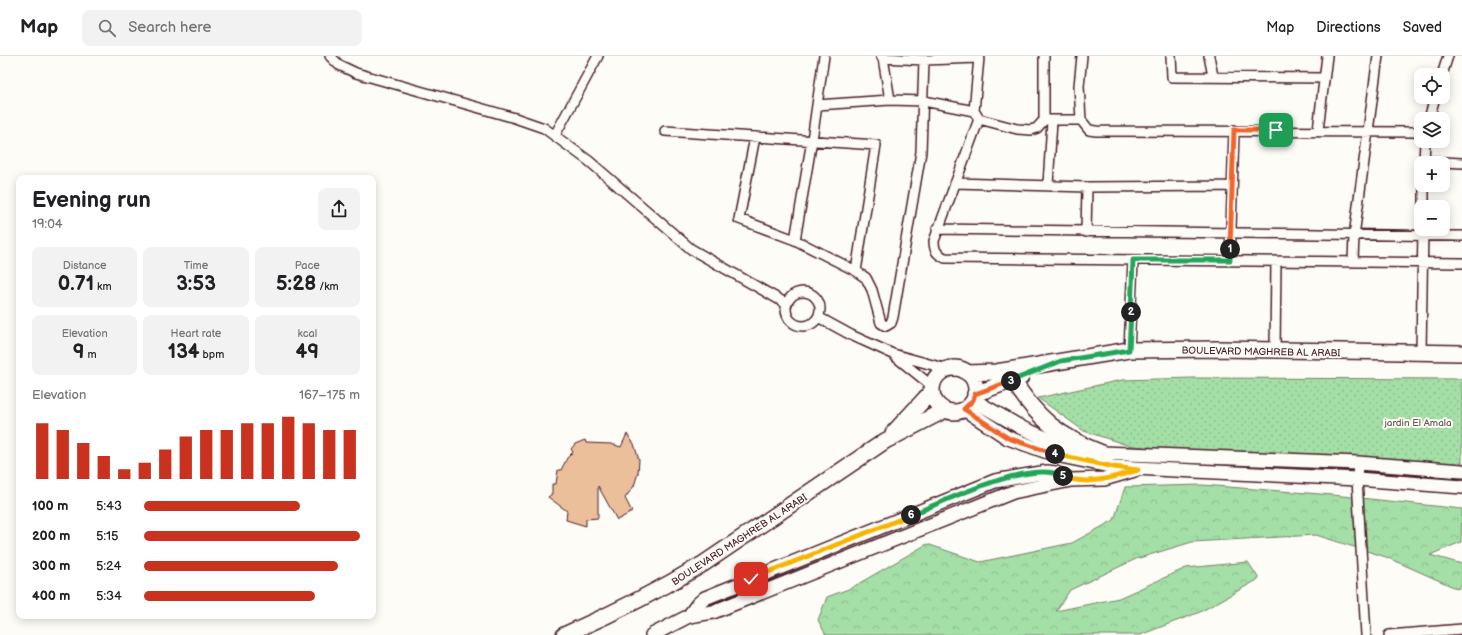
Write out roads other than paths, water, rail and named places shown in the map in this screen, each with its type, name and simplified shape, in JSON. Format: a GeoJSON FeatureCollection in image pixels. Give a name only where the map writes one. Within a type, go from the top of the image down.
{"type":"FeatureCollection","features":[{"type":"Feature","properties":{"kind":"main road","name":"BOULEVARD MAGHREB AL ARABI"},"geometry":{"type":"LineString","coordinates":[[967,373],[996,372],[1129,350],[1275,350],[1462,353]]}},
{"type":"Feature","properties":{"kind":"main road","name":"BOULEVARD MAGHREB AL ARABI"},"geometry":{"type":"LineString","coordinates":[[971,401],[1012,380],[1061,361]]}},
{"type":"Feature","properties":{"kind":"main road"},"geometry":{"type":"LineString","coordinates":[[957,368],[967,373],[974,382],[971,401],[958,411],[945,410],[938,405],[932,388],[939,374],[947,369],[957,368]]}},
{"type":"Feature","properties":{"kind":"main road"},"geometry":{"type":"LineString","coordinates":[[1012,380],[1025,400],[1041,418],[1059,433],[1102,453]]}},
{"type":"Feature","properties":{"kind":"main road","name":"BOULEVARD MAGHREB AL ARABI"},"geometry":{"type":"LineString","coordinates":[[885,441],[932,388]]}},
{"type":"Feature","properties":{"kind":"main road","name":"BOULEVARD MAGHREB AL ARABI"},"geometry":{"type":"LineString","coordinates":[[564,635],[643,599],[683,577],[885,441],[945,410]]}},
{"type":"Feature","properties":{"kind":"street"},"geometry":{"type":"LineString","coordinates":[[330,56],[339,65],[356,73],[515,118],[544,128],[589,161],[691,249],[787,304]]}},
{"type":"Feature","properties":{"kind":"street"},"geometry":{"type":"LineString","coordinates":[[555,135],[598,56]]}},
{"type":"Feature","properties":{"kind":"street"},"geometry":{"type":"LineString","coordinates":[[795,240],[812,140],[824,56]]}},
{"type":"Feature","properties":{"kind":"street"},"geometry":{"type":"LineString","coordinates":[[1044,56],[1048,120],[1048,185]]}},
{"type":"Feature","properties":{"kind":"street"},"geometry":{"type":"LineString","coordinates":[[1082,56],[1079,86],[1081,120],[1089,130],[1368,130],[1414,132]]}},
{"type":"Feature","properties":{"kind":"street"},"geometry":{"type":"LineString","coordinates":[[1171,56],[1172,78],[1213,76],[1324,78]]}},
{"type":"Feature","properties":{"kind":"street"},"geometry":{"type":"LineString","coordinates":[[1209,56],[1213,76]]}},
{"type":"Feature","properties":{"kind":"street"},"geometry":{"type":"LineString","coordinates":[[1318,130],[1327,56]]}},
{"type":"Feature","properties":{"kind":"street"},"geometry":{"type":"LineString","coordinates":[[1353,262],[1354,236],[1378,56]]}},
{"type":"Feature","properties":{"kind":"street"},"geometry":{"type":"LineString","coordinates":[[1444,68],[1448,56]]}},
{"type":"Feature","properties":{"kind":"street"},"geometry":{"type":"LineString","coordinates":[[890,100],[882,57],[924,60],[979,57],[976,115],[955,183],[937,229],[934,248],[938,254],[946,258],[1462,263]]}},
{"type":"Feature","properties":{"kind":"street"},"geometry":{"type":"LineString","coordinates":[[755,137],[739,220],[795,240],[856,271],[866,278],[872,290],[881,323],[886,326],[891,323],[899,290],[906,239],[917,184],[921,152],[924,101],[924,60]]}},
{"type":"Feature","properties":{"kind":"street"},"geometry":{"type":"LineString","coordinates":[[817,104],[890,100],[924,101],[976,115],[1004,127],[1031,130],[1037,128],[1048,120],[1081,120]]}},
{"type":"Feature","properties":{"kind":"street"},"geometry":{"type":"LineString","coordinates":[[1230,260],[1234,130]]}},
{"type":"Feature","properties":{"kind":"street"},"geometry":{"type":"LineString","coordinates":[[664,131],[876,145],[856,271]]}},
{"type":"Feature","properties":{"kind":"street"},"geometry":{"type":"LineString","coordinates":[[1450,163],[1462,163]]}},
{"type":"Feature","properties":{"kind":"street"},"geometry":{"type":"LineString","coordinates":[[955,183],[1088,187],[1232,186]]}},
{"type":"Feature","properties":{"kind":"street"},"geometry":{"type":"LineString","coordinates":[[1086,232],[1088,187]]}},
{"type":"Feature","properties":{"kind":"street"},"geometry":{"type":"LineString","coordinates":[[937,229],[1354,236],[1414,233]]}},
{"type":"Feature","properties":{"kind":"street"},"geometry":{"type":"LineString","coordinates":[[1450,235],[1462,236]]}},
{"type":"Feature","properties":{"kind":"street"},"geometry":{"type":"LineString","coordinates":[[1421,353],[1423,236]]}},
{"type":"Feature","properties":{"kind":"street"},"geometry":{"type":"LineString","coordinates":[[1129,350],[1133,260]]}},
{"type":"Feature","properties":{"kind":"street"},"geometry":{"type":"LineString","coordinates":[[1275,350],[1276,262]]}},
{"type":"Feature","properties":{"kind":"street"},"geometry":{"type":"LineString","coordinates":[[804,292],[814,296],[820,306],[818,316],[809,325],[797,325],[788,317],[787,304],[793,295],[804,292]]}},
{"type":"Feature","properties":{"kind":"street"},"geometry":{"type":"LineString","coordinates":[[818,316],[851,335],[893,354],[947,369]]}},
{"type":"Feature","properties":{"kind":"street"},"geometry":{"type":"LineString","coordinates":[[893,354],[932,388]]}},
{"type":"Feature","properties":{"kind":"street"},"geometry":{"type":"LineString","coordinates":[[971,401],[1022,428],[1060,444],[1102,453],[1358,463],[1462,471]]}},
{"type":"Feature","properties":{"kind":"street"},"geometry":{"type":"LineString","coordinates":[[971,401],[1008,438],[1056,455],[1114,467],[1138,470],[1357,479],[1462,487]]}},
{"type":"Feature","properties":{"kind":"street"},"geometry":{"type":"LineString","coordinates":[[1358,463],[1357,479],[1366,635]]}},
{"type":"Feature","properties":{"kind":"street"},"geometry":{"type":"LineString","coordinates":[[652,635],[689,616],[713,612],[1006,495],[1050,483],[1071,480],[1104,479],[1138,470]]}},
{"type":"Feature","properties":{"kind":"street"},"geometry":{"type":"LineString","coordinates":[[1389,635],[1462,629]]}},
{"type":"Feature","properties":{"kind":"park label","name":"jardin El Amala"},"geometry":{"type":"Point","coordinates":[1418,422]}}]}
